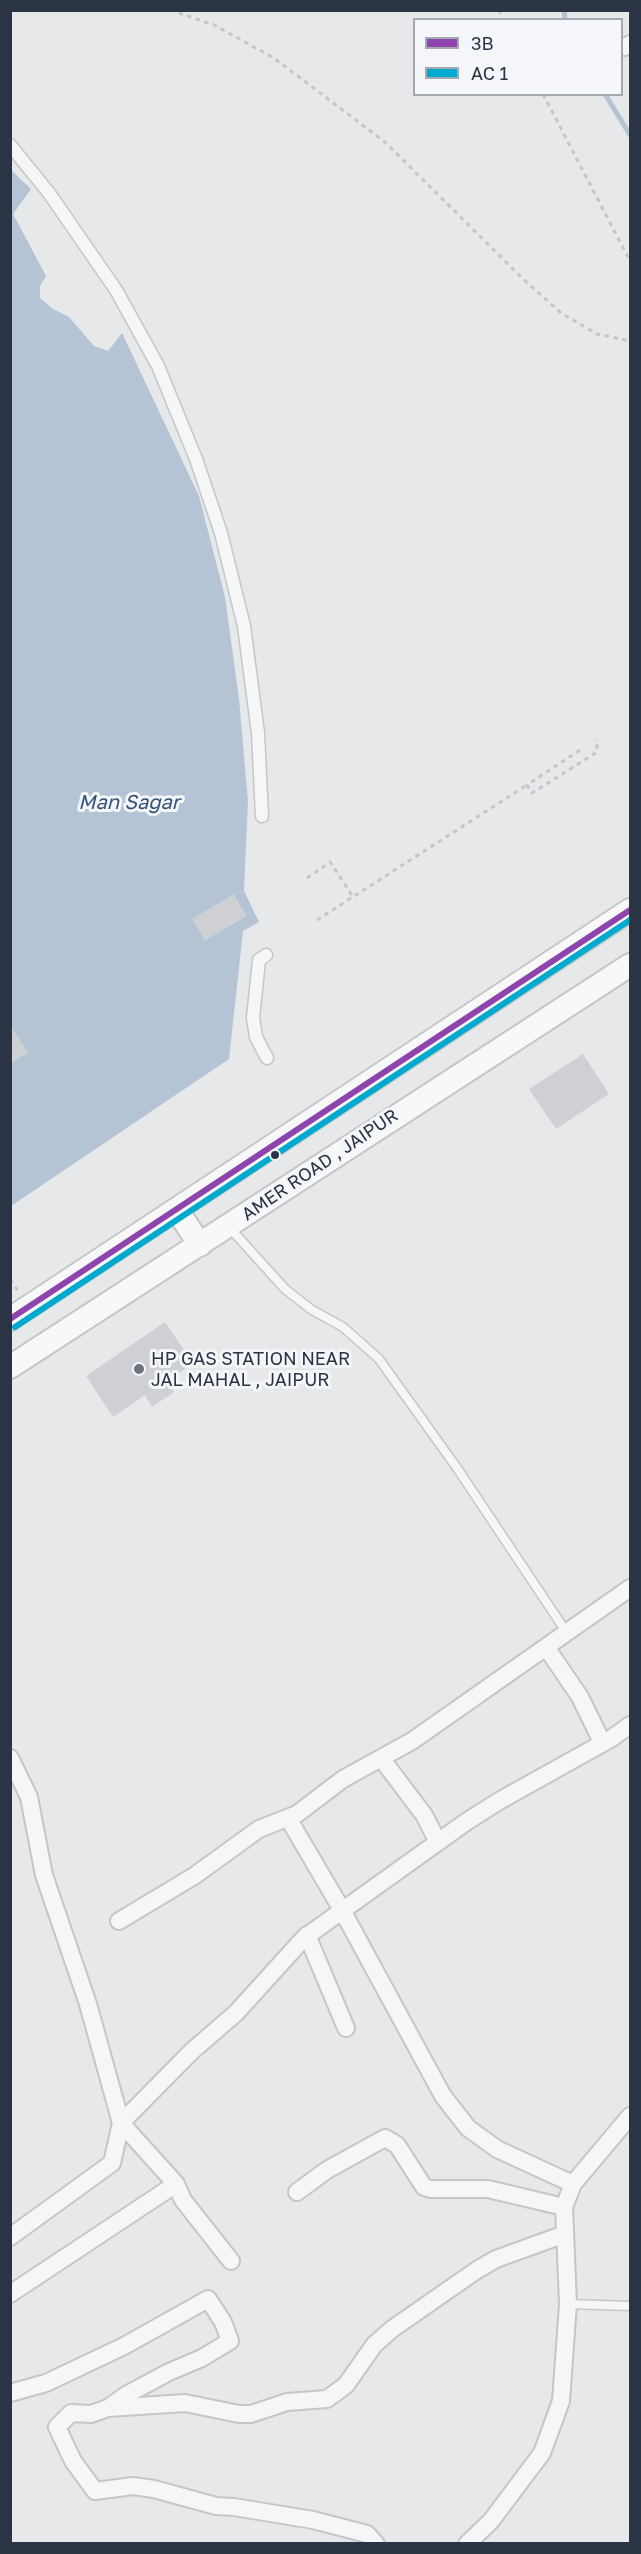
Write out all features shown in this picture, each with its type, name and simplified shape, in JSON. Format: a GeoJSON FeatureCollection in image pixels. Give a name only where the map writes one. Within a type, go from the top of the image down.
{"type":"FeatureCollection","features":[{"type":"Feature","properties":{"kind":"main road"},"geometry":{"type":"LineString","coordinates":[[10,1319],[630,910]]}},
{"type":"Feature","properties":{"kind":"main road","name":"AMER ROAD , JAIPUR"},"geometry":{"type":"LineString","coordinates":[[10,1367],[630,965]]}},
{"type":"Feature","properties":{"kind":"main road"},"geometry":{"type":"LineString","coordinates":[[177,1210],[200,1245]]}},
{"type":"Feature","properties":{"kind":"street"},"geometry":{"type":"LineString","coordinates":[[10,145],[49,193],[116,290],[158,366],[196,459],[221,533],[244,626],[258,733],[262,816]]}},
{"type":"Feature","properties":{"kind":"street"},"geometry":{"type":"LineString","coordinates":[[266,955],[259,960],[252,1018],[256,1037],[267,1058]]}},
{"type":"Feature","properties":{"kind":"street"},"geometry":{"type":"LineString","coordinates":[[119,1921],[194,1876],[259,1829],[288,1818],[343,1779],[412,1741],[630,1588]]}},
{"type":"Feature","properties":{"kind":"street"},"geometry":{"type":"LineString","coordinates":[[546,1647],[580,1697],[602,1742]]}},
{"type":"Feature","properties":{"kind":"street"},"geometry":{"type":"LineString","coordinates":[[10,2237],[112,2163],[121,2123],[192,2051],[236,2013],[307,1935],[499,1801],[612,1738],[630,1725]]}},
{"type":"Feature","properties":{"kind":"street"},"geometry":{"type":"LineString","coordinates":[[10,1758],[29,1797],[44,1875],[88,2004],[121,2123],[176,2184],[183,2200],[231,2261]]}},
{"type":"Feature","properties":{"kind":"street"},"geometry":{"type":"LineString","coordinates":[[381,1758],[424,1815],[438,1842]]}},
{"type":"Feature","properties":{"kind":"street"},"geometry":{"type":"LineString","coordinates":[[288,1818],[342,1910],[443,2096],[468,2128],[497,2148],[573,2184]]}},
{"type":"Feature","properties":{"kind":"street"},"geometry":{"type":"LineString","coordinates":[[307,1935],[346,2028]]}},
{"type":"Feature","properties":{"kind":"street"},"geometry":{"type":"LineString","coordinates":[[468,2544],[491,2521],[542,2453],[561,2401],[568,2304],[564,2207],[573,2184],[625,2136],[630,2116]]}},
{"type":"Feature","properties":{"kind":"street"},"geometry":{"type":"LineString","coordinates":[[297,2192],[327,2170],[385,2138],[398,2145],[413,2173],[424,2187],[430,2190],[488,2189],[564,2207]]}},
{"type":"Feature","properties":{"kind":"street"},"geometry":{"type":"LineString","coordinates":[[10,2294],[176,2184]]}},
{"type":"Feature","properties":{"kind":"street"},"geometry":{"type":"LineString","coordinates":[[376,2544],[367,2534],[313,2520],[234,2506],[216,2506],[154,2489],[133,2486],[95,2491],[73,2462],[57,2427],[71,2413],[91,2414],[108,2408],[185,2403],[239,2414],[251,2414],[287,2402],[327,2399],[346,2385],[374,2345],[392,2329],[477,2270],[496,2259],[565,2234]]}},
{"type":"Feature","properties":{"kind":"street"},"geometry":{"type":"LineString","coordinates":[[10,2393],[46,2383],[144,2335],[208,2300],[223,2322],[230,2341],[202,2358],[169,2372],[126,2395],[108,2408]]}},
{"type":"Feature","properties":{"kind":"lane"},"geometry":{"type":"LineString","coordinates":[[229,1226],[285,1289],[312,1310],[343,1326],[379,1359],[457,1468],[568,1633]]}},
{"type":"Feature","properties":{"kind":"lane"},"geometry":{"type":"LineString","coordinates":[[568,2304],[630,2306]]}},
{"type":"Feature","properties":{"kind":"path"},"geometry":{"type":"LineString","coordinates":[[170,10],[213,25],[274,58],[386,144],[561,313],[597,334],[630,341]]}},
{"type":"Feature","properties":{"kind":"path"},"geometry":{"type":"LineString","coordinates":[[544,96],[630,261]]}},
{"type":"Feature","properties":{"kind":"path"},"geometry":{"type":"LineString","coordinates":[[527,785],[532,793],[588,758],[597,752],[597,740]]}},
{"type":"Feature","properties":{"kind":"path"},"geometry":{"type":"LineString","coordinates":[[317,920],[580,750]]}},
{"type":"Feature","properties":{"kind":"path"},"geometry":{"type":"LineString","coordinates":[[307,878],[330,862],[352,897]]}},
{"type":"Feature","properties":{"kind":"water","name":"Man Sagar"},"geometry":{"type":"Polygon","coordinates":[[[10,169],[31,189],[13,214],[46,276],[40,286],[40,298],[53,309],[69,317],[94,346],[108,351],[122,333],[199,496],[225,597],[239,699],[248,801],[244,891],[259,922],[243,931],[229,1059],[11,1206],[11,1063],[27,1052],[10,1029],[10,169]],[[234,895],[193,919],[205,940],[246,916],[234,895]]]}},
{"type":"Feature","properties":{"kind":"building"},"geometry":{"type":"Polygon","coordinates":[[[234,894],[246,916],[205,940],[192,919],[234,894]]]}},
{"type":"Feature","properties":{"kind":"building"},"geometry":{"type":"Polygon","coordinates":[[[12,1028],[28,1053],[10,1063],[10,1029],[12,1028]]]}},
{"type":"Feature","properties":{"kind":"building"},"geometry":{"type":"Polygon","coordinates":[[[583,1054],[609,1094],[556,1129],[529,1089],[583,1054]]]}},
{"type":"Feature","properties":{"kind":"building"},"geometry":{"type":"Polygon","coordinates":[[[165,1322],[193,1363],[167,1382],[174,1392],[152,1407],[145,1395],[113,1417],[86,1376],[165,1322]]]}},
{"type":"Feature","properties":{"kind":"waterway"},"geometry":{"type":"LineString","coordinates":[[564,10],[565,18]]}},
{"type":"Feature","properties":{"kind":"waterway"},"geometry":{"type":"LineString","coordinates":[[606,96],[630,135]]}},
{"type":"Feature","properties":{"kind":"transit line","name":"3B"},"geometry":{"type":"LineString","coordinates":[[10,1319],[630,910]]}},
{"type":"Feature","properties":{"kind":"transit line"},"geometry":{"type":"LineString","coordinates":[[15,1327],[630,920]]}},
{"type":"Feature","properties":{"kind":"place","name":"HP GAS STATION NEAR JAL MAHAL , JAIPUR"},"geometry":{"type":"Point","coordinates":[139,1369]}}]}
